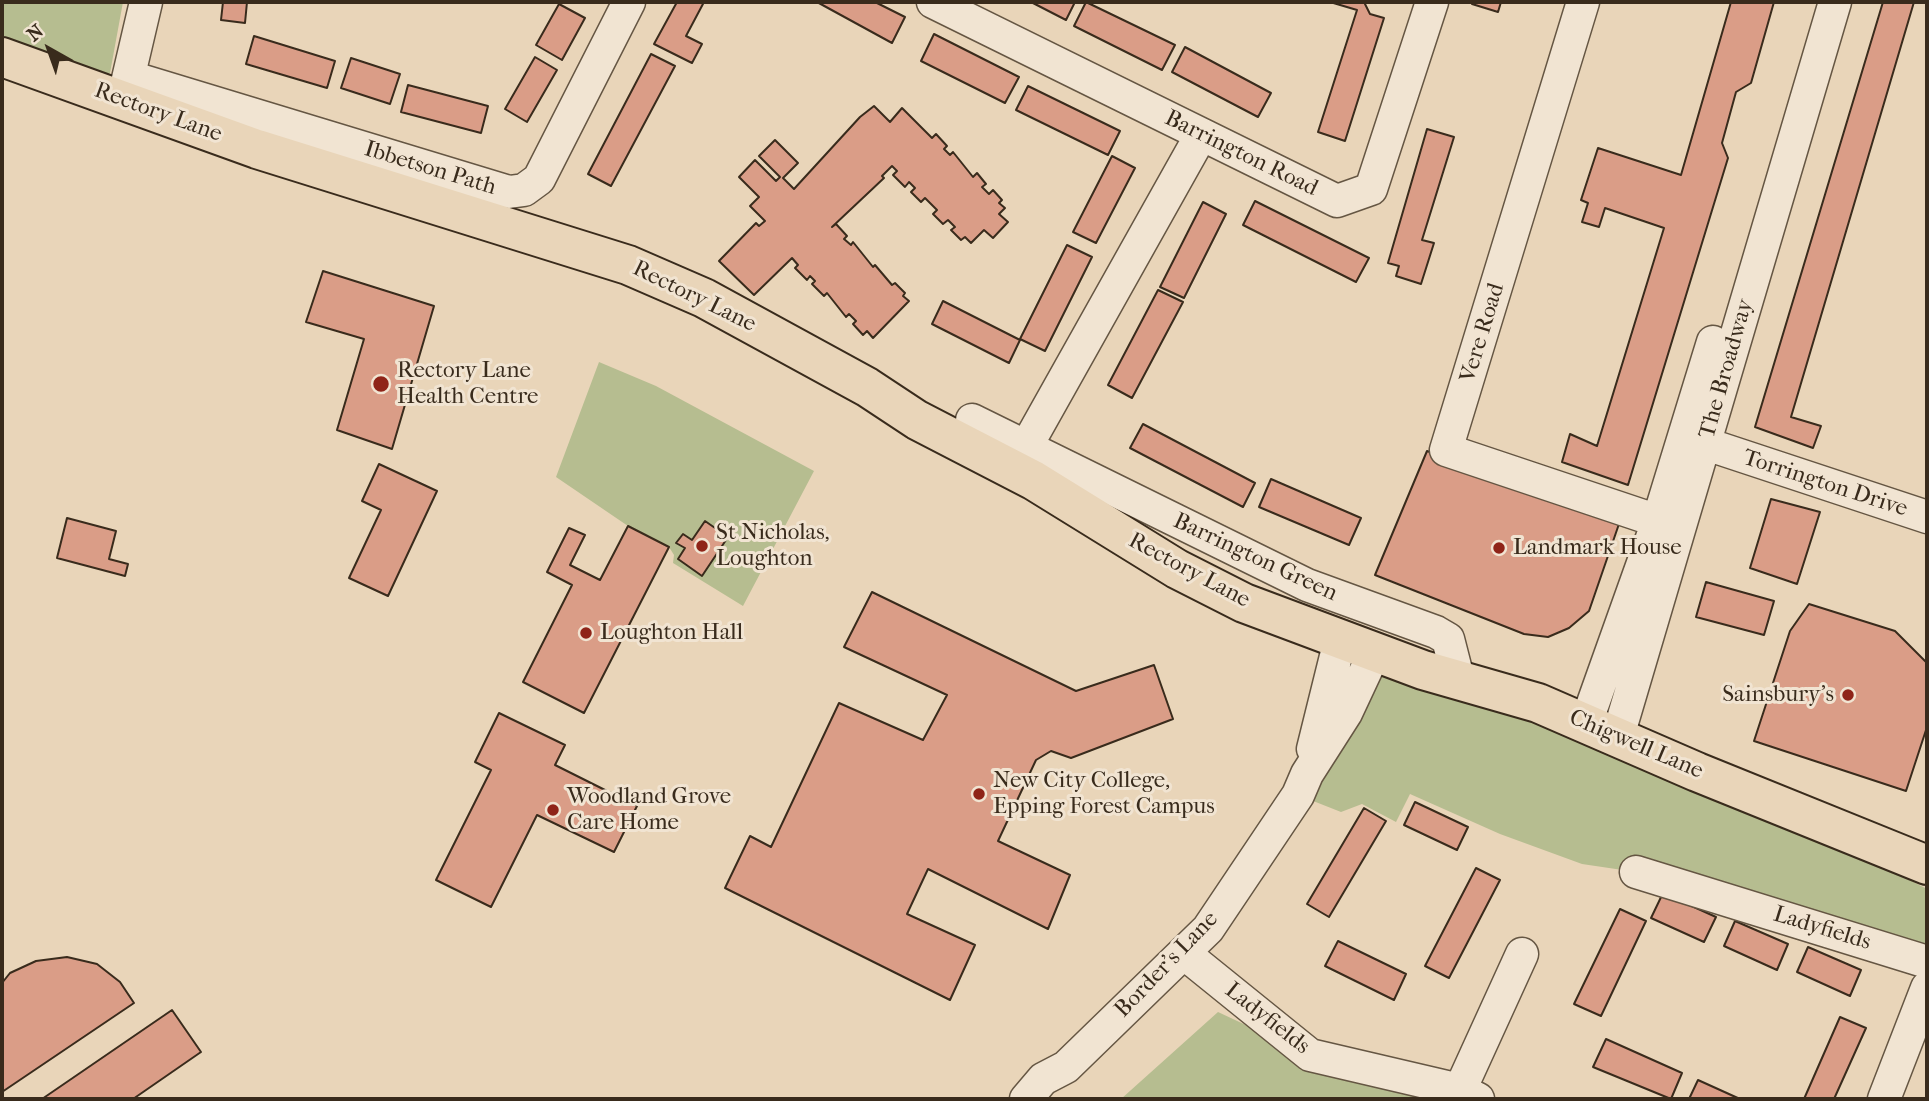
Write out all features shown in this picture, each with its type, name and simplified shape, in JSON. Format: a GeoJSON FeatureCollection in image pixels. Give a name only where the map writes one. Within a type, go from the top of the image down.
{"type":"FeatureCollection","features":[{"type":"Feature","properties":{"kind":"main road","name":"Rectory Lane"},"geometry":{"type":"LineString","coordinates":[[2,57],[127,89],[257,149],[628,265],[692,292],[867,387],[917,420],[1033,480],[1177,569],[1244,603],[1340,639]]}},
{"type":"Feature","properties":{"kind":"main road","name":"Chigwell Lane"},"geometry":{"type":"LineString","coordinates":[[1340,639],[1459,681],[1521,697],[1927,865]]}},
{"type":"Feature","properties":{"kind":"street"},"geometry":{"type":"LineString","coordinates":[[127,89],[146,2]]}},
{"type":"Feature","properties":{"kind":"street","name":"Ibbetson Path"},"geometry":{"type":"LineString","coordinates":[[127,89],[509,192],[524,190],[538,179],[629,2]]}},
{"type":"Feature","properties":{"kind":"street","name":"Barrington Road"},"geometry":{"type":"LineString","coordinates":[[934,2],[1337,201],[1371,189],[1432,2]]}},
{"type":"Feature","properties":{"kind":"street","name":"Vere Road"},"geometry":{"type":"LineString","coordinates":[[1583,2],[1446,450],[1658,521]]}},
{"type":"Feature","properties":{"kind":"street","name":"The Broadway"},"geometry":{"type":"LineString","coordinates":[[1602,729],[1611,659],[1658,521],[1694,440],[1817,2]]}},
{"type":"Feature","properties":{"kind":"street","name":"The Broadway"},"geometry":{"type":"LineString","coordinates":[[1602,729],[1835,2]]}},
{"type":"Feature","properties":{"kind":"street"},"geometry":{"type":"LineString","coordinates":[[1026,447],[1201,135]]}},
{"type":"Feature","properties":{"kind":"street","name":"Barrington Green"},"geometry":{"type":"LineString","coordinates":[[972,420],[1307,585],[1436,632],[1448,639],[1459,681]]}},
{"type":"Feature","properties":{"kind":"street","name":"Torrington Drive"},"geometry":{"type":"LineString","coordinates":[[1694,440],[1927,517]]}},
{"type":"Feature","properties":{"kind":"street","name":"Border's Lane"},"geometry":{"type":"LineString","coordinates":[[1307,774],[1340,639]]}},
{"type":"Feature","properties":{"kind":"street","name":"Border's Lane"},"geometry":{"type":"LineString","coordinates":[[1026,1099],[1043,1079],[1066,1067],[1208,929],[1298,795],[1307,774],[1346,713],[1376,652]]}},
{"type":"Feature","properties":{"kind":"street","name":"Ladyfields"},"geometry":{"type":"LineString","coordinates":[[1636,872],[1927,962]]}},
{"type":"Feature","properties":{"kind":"street","name":"Ladyfields"},"geometry":{"type":"LineString","coordinates":[[1185,954],[1310,1055],[1469,1095]]}},
{"type":"Feature","properties":{"kind":"street"},"geometry":{"type":"LineString","coordinates":[[1469,1095],[1522,954]]}},
{"type":"Feature","properties":{"kind":"street"},"geometry":{"type":"LineString","coordinates":[[1884,1099],[1927,988]]}},
{"type":"Feature","properties":{"kind":"green space"},"geometry":{"type":"Polygon","coordinates":[[[2,2],[123,2],[110,73],[80,80],[2,49],[2,2]]]}},
{"type":"Feature","properties":{"kind":"green space"},"geometry":{"type":"Polygon","coordinates":[[[599,362],[656,386],[814,471],[743,606],[673,563],[674,555],[669,547],[628,526],[556,477],[599,362]]]}},
{"type":"Feature","properties":{"kind":"green space"},"geometry":{"type":"Polygon","coordinates":[[[1340,640],[1719,781],[1927,889],[1927,945],[1924,950],[1636,872],[1582,864],[1500,834],[1410,794],[1396,822],[1362,804],[1341,812],[1298,795],[1340,640]]]}},
{"type":"Feature","properties":{"kind":"green space"},"geometry":{"type":"Polygon","coordinates":[[[1218,1012],[1310,1055],[1455,1099],[1121,1099],[1218,1012]]]}},
{"type":"Feature","properties":{"kind":"building"},"geometry":{"type":"Polygon","coordinates":[[[223,2],[247,2],[245,23],[221,20],[223,2]]]}},
{"type":"Feature","properties":{"kind":"building"},"geometry":{"type":"Polygon","coordinates":[[[677,2],[704,2],[686,36],[702,44],[692,63],[654,44],[677,2]]]}},
{"type":"Feature","properties":{"kind":"building"},"geometry":{"type":"Polygon","coordinates":[[[817,2],[875,2],[905,17],[892,43],[817,2]]]}},
{"type":"Feature","properties":{"kind":"building"},"geometry":{"type":"Polygon","coordinates":[[[1031,2],[1075,2],[1066,20],[1031,2]]]}},
{"type":"Feature","properties":{"kind":"building"},"geometry":{"type":"Polygon","coordinates":[[[1086,2],[1175,45],[1162,70],[1074,26],[1086,2]]]}},
{"type":"Feature","properties":{"kind":"building"},"geometry":{"type":"Polygon","coordinates":[[[1330,2],[1364,2],[1370,14],[1384,18],[1345,141],[1318,132],[1357,10],[1330,2]]]}},
{"type":"Feature","properties":{"kind":"building"},"geometry":{"type":"Polygon","coordinates":[[[1501,2],[1498,12],[1472,4],[1501,2]]]}},
{"type":"Feature","properties":{"kind":"building"},"geometry":{"type":"Polygon","coordinates":[[[1731,2],[1774,2],[1751,83],[1736,92],[1722,143],[1728,158],[1628,485],[1562,462],[1570,434],[1597,446],[1664,228],[1605,208],[1599,227],[1582,222],[1588,203],[1581,200],[1598,148],[1681,175],[1731,2]]]}},
{"type":"Feature","properties":{"kind":"building"},"geometry":{"type":"Polygon","coordinates":[[[1883,2],[1914,2],[1791,417],[1821,426],[1813,448],[1755,427],[1883,2]]]}},
{"type":"Feature","properties":{"kind":"building"},"geometry":{"type":"Polygon","coordinates":[[[559,4],[585,18],[562,60],[536,45],[559,4]]]}},
{"type":"Feature","properties":{"kind":"building"},"geometry":{"type":"Polygon","coordinates":[[[934,34],[1019,77],[1005,103],[921,61],[934,34]]]}},
{"type":"Feature","properties":{"kind":"building"},"geometry":{"type":"Polygon","coordinates":[[[254,36],[335,61],[327,88],[246,64],[254,36]]]}},
{"type":"Feature","properties":{"kind":"building"},"geometry":{"type":"Polygon","coordinates":[[[1185,47],[1271,93],[1258,117],[1172,72],[1185,47]]]}},
{"type":"Feature","properties":{"kind":"building"},"geometry":{"type":"Polygon","coordinates":[[[651,54],[675,66],[611,186],[588,174],[651,54]]]}},
{"type":"Feature","properties":{"kind":"building"},"geometry":{"type":"Polygon","coordinates":[[[535,57],[557,70],[527,122],[505,109],[535,57]]]}},
{"type":"Feature","properties":{"kind":"building"},"geometry":{"type":"Polygon","coordinates":[[[351,58],[400,74],[390,104],[341,88],[351,58]]]}},
{"type":"Feature","properties":{"kind":"building"},"geometry":{"type":"Polygon","coordinates":[[[408,85],[488,106],[481,133],[401,112],[408,85]]]}},
{"type":"Feature","properties":{"kind":"building"},"geometry":{"type":"Polygon","coordinates":[[[1028,86],[1120,131],[1108,155],[1016,110],[1028,86]]]}},
{"type":"Feature","properties":{"kind":"building"},"geometry":{"type":"Polygon","coordinates":[[[874,106],[890,122],[902,108],[932,138],[936,134],[947,146],[944,149],[950,155],[953,152],[973,177],[977,173],[986,184],[982,187],[989,194],[993,190],[1002,200],[999,203],[1005,208],[999,214],[1008,222],[993,238],[984,230],[971,243],[965,237],[961,240],[951,230],[955,227],[948,220],[943,224],[933,214],[937,210],[925,198],[921,202],[911,192],[915,188],[909,182],[905,187],[893,175],[897,171],[892,166],[882,176],[884,178],[832,227],[836,224],[847,236],[844,239],[851,245],[853,242],[873,267],[875,265],[892,285],[895,283],[909,301],[873,338],[867,331],[863,335],[853,324],[856,321],[849,314],[846,317],[827,293],[824,296],[812,284],[815,281],[810,276],[807,280],[795,268],[798,265],[792,258],[754,295],[719,261],[756,223],[759,226],[765,221],[750,206],[759,197],[739,177],[755,160],[776,181],[780,177],[759,156],[775,140],[798,163],[783,178],[794,189],[860,117],[874,106]]]}},
{"type":"Feature","properties":{"kind":"building"},"geometry":{"type":"Polygon","coordinates":[[[1427,129],[1454,137],[1422,240],[1434,243],[1421,284],[1396,276],[1399,266],[1388,263],[1427,129]]]}},
{"type":"Feature","properties":{"kind":"building"},"geometry":{"type":"Polygon","coordinates":[[[1112,156],[1135,168],[1096,243],[1073,232],[1112,156]]]}},
{"type":"Feature","properties":{"kind":"building"},"geometry":{"type":"Polygon","coordinates":[[[1255,201],[1369,258],[1356,282],[1243,225],[1255,201]]]}},
{"type":"Feature","properties":{"kind":"building"},"geometry":{"type":"Polygon","coordinates":[[[1203,202],[1226,214],[1184,298],[1160,287],[1203,202]]]}},
{"type":"Feature","properties":{"kind":"building"},"geometry":{"type":"Polygon","coordinates":[[[1067,245],[1092,257],[1045,351],[1020,339],[1067,245]]]}},
{"type":"Feature","properties":{"kind":"building","name":"Rectory Lane Health Centre"},"geometry":{"type":"Polygon","coordinates":[[[323,271],[434,306],[392,449],[337,430],[364,339],[306,322],[323,271]]]}},
{"type":"Feature","properties":{"kind":"building"},"geometry":{"type":"Polygon","coordinates":[[[1158,290],[1183,302],[1132,398],[1108,385],[1158,290]]]}},
{"type":"Feature","properties":{"kind":"building"},"geometry":{"type":"Polygon","coordinates":[[[943,301],[1020,340],[1009,363],[932,324],[943,301]]]}},
{"type":"Feature","properties":{"kind":"building"},"geometry":{"type":"Polygon","coordinates":[[[1143,424],[1255,483],[1243,507],[1130,448],[1143,424]]]}},
{"type":"Feature","properties":{"kind":"building","name":"Landmark House"},"geometry":{"type":"Polygon","coordinates":[[[1427,451],[1620,521],[1589,611],[1569,628],[1548,637],[1524,634],[1375,575],[1427,451]]]}},
{"type":"Feature","properties":{"kind":"building"},"geometry":{"type":"Polygon","coordinates":[[[379,464],[437,491],[388,596],[349,578],[381,510],[362,501],[379,464]]]}},
{"type":"Feature","properties":{"kind":"building"},"geometry":{"type":"Polygon","coordinates":[[[1271,479],[1361,518],[1349,545],[1259,507],[1271,479]]]}},
{"type":"Feature","properties":{"kind":"building"},"geometry":{"type":"Polygon","coordinates":[[[1771,499],[1820,512],[1797,584],[1750,568],[1771,499]]]}},
{"type":"Feature","properties":{"kind":"building"},"geometry":{"type":"Polygon","coordinates":[[[67,518],[116,531],[109,559],[128,564],[125,576],[57,558],[67,518]]]}},
{"type":"Feature","properties":{"kind":"building","name":"St Nicholas, Loughton"},"geometry":{"type":"Polygon","coordinates":[[[705,521],[728,537],[702,576],[678,559],[685,548],[676,543],[683,534],[692,540],[705,521]]]}},
{"type":"Feature","properties":{"kind":"building","name":"Loughton Hall"},"geometry":{"type":"Polygon","coordinates":[[[628,526],[669,547],[584,713],[523,682],[572,585],[547,572],[569,528],[585,535],[570,565],[600,580],[628,526]]]}},
{"type":"Feature","properties":{"kind":"building"},"geometry":{"type":"Polygon","coordinates":[[[1706,582],[1774,601],[1764,635],[1696,617],[1706,582]]]}},
{"type":"Feature","properties":{"kind":"building"},"geometry":{"type":"Polygon","coordinates":[[[872,592],[1076,691],[1154,665],[1173,719],[1071,758],[1051,751],[1036,760],[998,841],[1070,875],[1048,929],[928,869],[907,914],[975,945],[950,1000],[725,888],[750,836],[771,847],[839,703],[923,740],[947,695],[844,647],[872,592]]]}},
{"type":"Feature","properties":{"kind":"building","name":"Sainsbury's"},"geometry":{"type":"Polygon","coordinates":[[[1809,604],[1895,631],[1927,663],[1927,727],[1906,791],[1754,741],[1790,631],[1809,604]]]}},
{"type":"Feature","properties":{"kind":"building","name":"Woodland Grove Care Home"},"geometry":{"type":"Polygon","coordinates":[[[499,713],[565,745],[555,765],[637,806],[614,852],[537,815],[491,907],[436,880],[491,770],[475,762],[499,713]]]}},
{"type":"Feature","properties":{"kind":"building"},"geometry":{"type":"Polygon","coordinates":[[[1415,802],[1468,827],[1457,850],[1404,825],[1415,802]]]}},
{"type":"Feature","properties":{"kind":"building"},"geometry":{"type":"Polygon","coordinates":[[[1364,808],[1386,821],[1329,917],[1307,904],[1364,808]]]}},
{"type":"Feature","properties":{"kind":"building"},"geometry":{"type":"Polygon","coordinates":[[[1476,868],[1500,880],[1449,978],[1425,966],[1476,868]]]}},
{"type":"Feature","properties":{"kind":"building"},"geometry":{"type":"Polygon","coordinates":[[[1663,893],[1716,917],[1704,942],[1651,918],[1663,893]]]}},
{"type":"Feature","properties":{"kind":"building"},"geometry":{"type":"Polygon","coordinates":[[[1620,909],[1646,921],[1601,1016],[1574,1004],[1620,909]]]}},
{"type":"Feature","properties":{"kind":"building"},"geometry":{"type":"Polygon","coordinates":[[[1735,921],[1788,944],[1777,970],[1724,946],[1735,921]]]}},
{"type":"Feature","properties":{"kind":"building"},"geometry":{"type":"Polygon","coordinates":[[[1338,941],[1406,974],[1394,1000],[1325,966],[1338,941]]]}},
{"type":"Feature","properties":{"kind":"building"},"geometry":{"type":"Polygon","coordinates":[[[1808,947],[1861,970],[1850,996],[1797,972],[1808,947]]]}},
{"type":"Feature","properties":{"kind":"building"},"geometry":{"type":"Polygon","coordinates":[[[67,957],[97,964],[120,982],[134,1003],[2,1092],[2,983],[10,973],[36,961],[67,957]]]}},
{"type":"Feature","properties":{"kind":"building"},"geometry":{"type":"Polygon","coordinates":[[[172,1010],[201,1052],[133,1099],[42,1099],[172,1010]]]}},
{"type":"Feature","properties":{"kind":"building"},"geometry":{"type":"Polygon","coordinates":[[[1840,1017],[1866,1028],[1834,1099],[1804,1099],[1840,1017]]]}},
{"type":"Feature","properties":{"kind":"building"},"geometry":{"type":"Polygon","coordinates":[[[1606,1039],[1682,1073],[1671,1099],[1593,1067],[1606,1039]]]}},
{"type":"Feature","properties":{"kind":"building"},"geometry":{"type":"Polygon","coordinates":[[[1698,1080],[1740,1099],[1689,1099],[1698,1080]]]}},
{"type":"Feature","properties":{"kind":"place","name":"Rectory Lane Health Centre"},"geometry":{"type":"Point","coordinates":[381,384]}},
{"type":"Feature","properties":{"kind":"place","name":"St Nicholas, Loughton"},"geometry":{"type":"Point","coordinates":[702,546]}},
{"type":"Feature","properties":{"kind":"place","name":"Landmark House"},"geometry":{"type":"Point","coordinates":[1499,548]}},
{"type":"Feature","properties":{"kind":"place","name":"Loughton Hall"},"geometry":{"type":"Point","coordinates":[586,633]}},
{"type":"Feature","properties":{"kind":"place","name":"Sainsbury's"},"geometry":{"type":"Point","coordinates":[1848,695]}},
{"type":"Feature","properties":{"kind":"place","name":"New City College, Epping Forest Campus"},"geometry":{"type":"Point","coordinates":[979,794]}},
{"type":"Feature","properties":{"kind":"place","name":"Woodland Grove Care Home"},"geometry":{"type":"Point","coordinates":[553,810]}}]}
